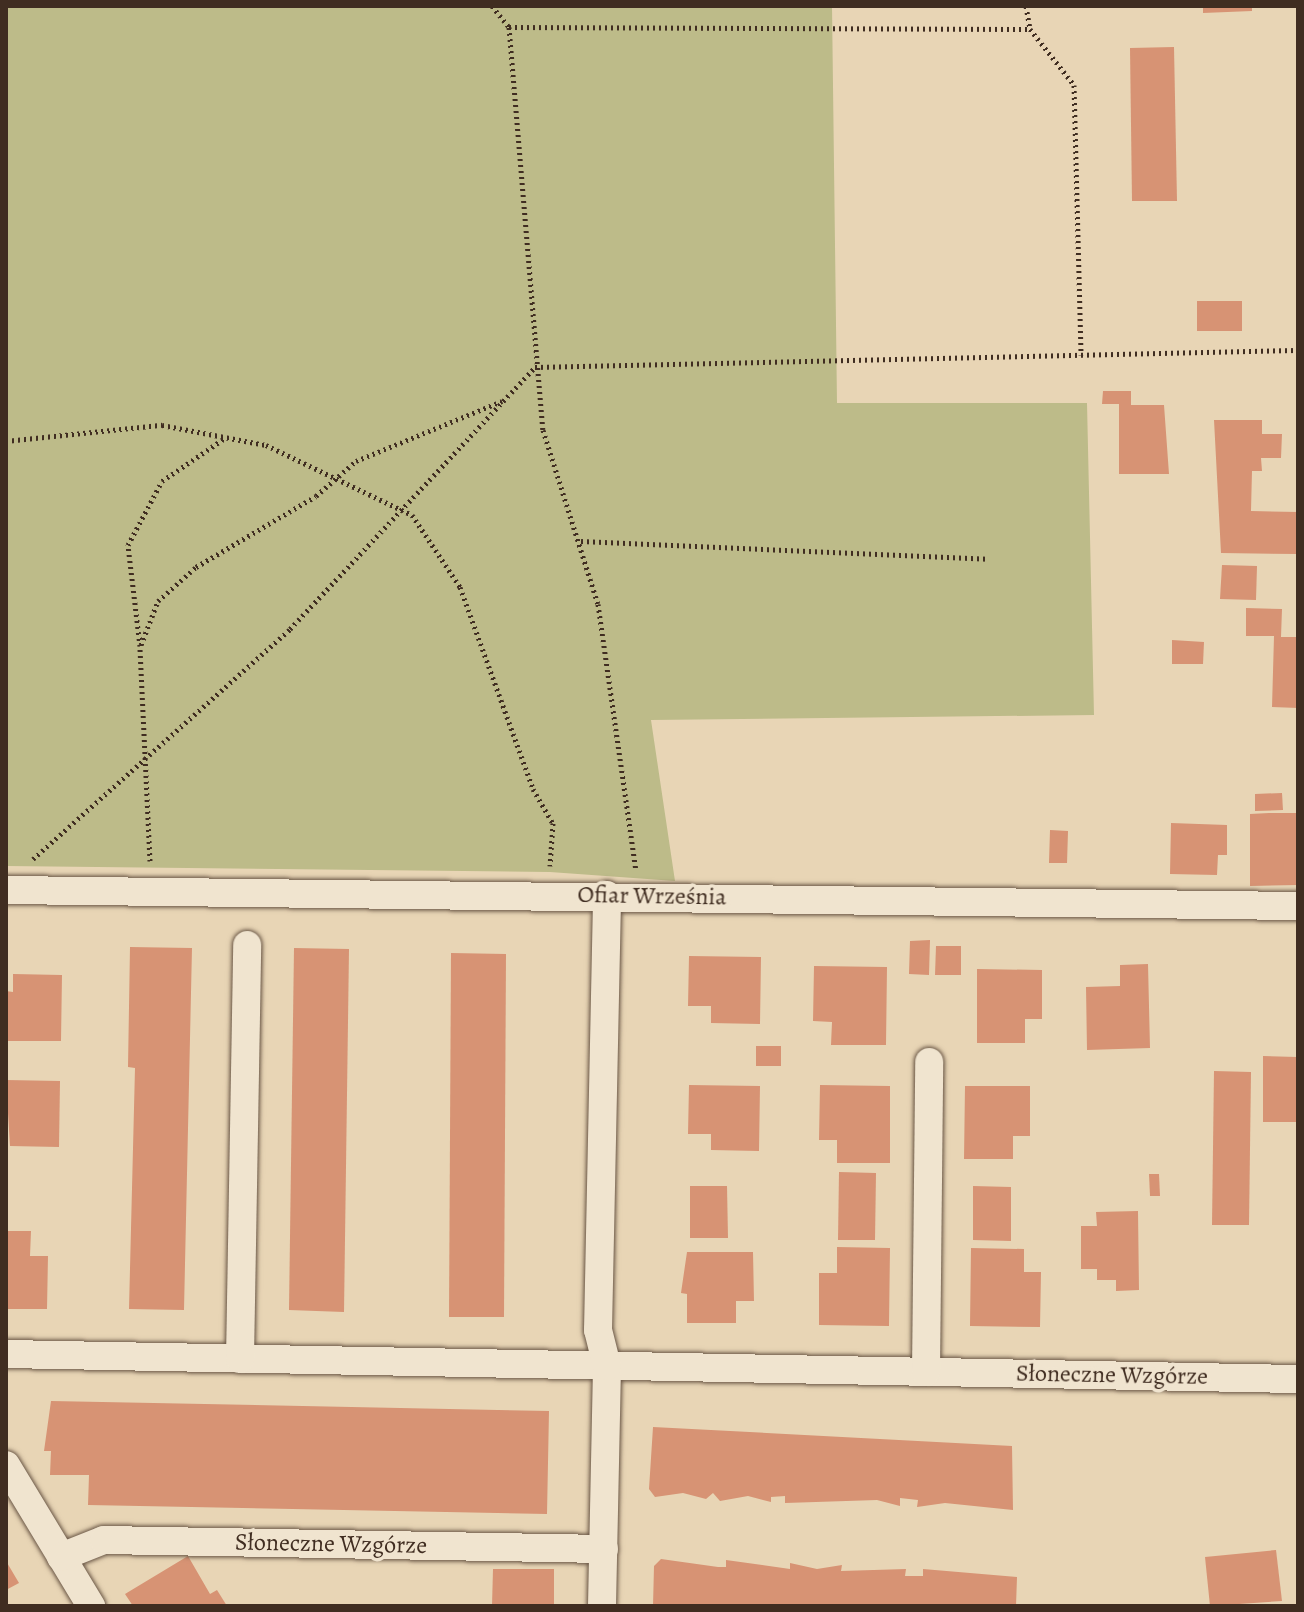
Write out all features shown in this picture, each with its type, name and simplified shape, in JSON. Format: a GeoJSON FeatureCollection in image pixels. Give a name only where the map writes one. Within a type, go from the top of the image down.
{"type":"FeatureCollection","features":[{"type":"Feature","properties":{"kind":"street","name":"Ofiar Września"},"geometry":{"type":"LineString","coordinates":[[6,890],[640,895],[1298,906]]}},
{"type":"Feature","properties":{"kind":"street"},"geometry":{"type":"LineString","coordinates":[[602,1606],[607,1366],[598,1330],[607,895]]}},
{"type":"Feature","properties":{"kind":"street"},"geometry":{"type":"LineString","coordinates":[[240,1359],[247,945]]}},
{"type":"Feature","properties":{"kind":"street"},"geometry":{"type":"LineString","coordinates":[[926,1372],[929,1062]]}},
{"type":"Feature","properties":{"kind":"street","name":"Słoneczne Wzgórze"},"geometry":{"type":"LineString","coordinates":[[6,1354],[1298,1379]]}},
{"type":"Feature","properties":{"kind":"street"},"geometry":{"type":"LineString","coordinates":[[6,1465],[91,1606]]}},
{"type":"Feature","properties":{"kind":"street","name":"Słoneczne Wzgórze"},"geometry":{"type":"LineString","coordinates":[[61,1557],[104,1540],[604,1549]]}},
{"type":"Feature","properties":{"kind":"path"},"geometry":{"type":"LineString","coordinates":[[492,6],[509,27],[535,367],[543,430],[581,541],[598,604],[640,895]]}},
{"type":"Feature","properties":{"kind":"path"},"geometry":{"type":"LineString","coordinates":[[1026,6],[1030,29],[1074,85],[1081,355]]}},
{"type":"Feature","properties":{"kind":"path"},"geometry":{"type":"LineString","coordinates":[[509,27],[1030,29]]}},
{"type":"Feature","properties":{"kind":"path"},"geometry":{"type":"LineString","coordinates":[[30,861],[290,629],[535,367],[1298,350]]}},
{"type":"Feature","properties":{"kind":"path"},"geometry":{"type":"LineString","coordinates":[[140,646],[158,601],[196,567],[316,496],[356,461],[504,400]]}},
{"type":"Feature","properties":{"kind":"path"},"geometry":{"type":"LineString","coordinates":[[6,441],[162,425],[266,445],[412,515],[460,587],[533,789],[553,823],[550,872],[534,894]]}},
{"type":"Feature","properties":{"kind":"path"},"geometry":{"type":"LineString","coordinates":[[151,891],[140,646],[128,545],[162,481],[225,437]]}},
{"type":"Feature","properties":{"kind":"path"},"geometry":{"type":"LineString","coordinates":[[581,541],[988,559]]}},
{"type":"Feature","properties":{"kind":"shaded area"},"geometry":{"type":"Polygon","coordinates":[[[6,6],[832,6],[837,403],[1087,403],[1094,715],[651,720],[675,881],[550,872],[6,866],[6,6]]]}},
{"type":"Feature","properties":{"kind":"building"},"geometry":{"type":"Polygon","coordinates":[[[1203,6],[1252,6],[1252,11],[1203,13],[1203,6]]]}},
{"type":"Feature","properties":{"kind":"building"},"geometry":{"type":"Polygon","coordinates":[[[1174,47],[1177,201],[1132,201],[1130,48],[1174,47]]]}},
{"type":"Feature","properties":{"kind":"building"},"geometry":{"type":"Polygon","coordinates":[[[1197,301],[1242,301],[1242,331],[1197,331],[1197,301]]]}},
{"type":"Feature","properties":{"kind":"building"},"geometry":{"type":"Polygon","coordinates":[[[1103,391],[1131,391],[1131,405],[1164,405],[1169,474],[1119,474],[1119,404],[1102,404],[1103,391]]]}},
{"type":"Feature","properties":{"kind":"building"},"geometry":{"type":"Polygon","coordinates":[[[1214,420],[1262,420],[1262,434],[1282,434],[1281,458],[1261,458],[1262,471],[1252,471],[1251,511],[1298,512],[1298,554],[1221,553],[1214,420]]]}},
{"type":"Feature","properties":{"kind":"building"},"geometry":{"type":"Polygon","coordinates":[[[1222,565],[1257,566],[1256,600],[1220,599],[1222,565]]]}},
{"type":"Feature","properties":{"kind":"building"},"geometry":{"type":"Polygon","coordinates":[[[1246,608],[1282,609],[1281,637],[1298,637],[1298,708],[1272,707],[1274,636],[1246,636],[1246,608]]]}},
{"type":"Feature","properties":{"kind":"building"},"geometry":{"type":"Polygon","coordinates":[[[1172,640],[1204,642],[1203,664],[1172,664],[1172,640]]]}},
{"type":"Feature","properties":{"kind":"building"},"geometry":{"type":"Polygon","coordinates":[[[1282,793],[1283,810],[1255,811],[1255,794],[1282,793]]]}},
{"type":"Feature","properties":{"kind":"building"},"geometry":{"type":"Polygon","coordinates":[[[1298,813],[1298,885],[1250,886],[1250,814],[1298,813]]]}},
{"type":"Feature","properties":{"kind":"building"},"geometry":{"type":"Polygon","coordinates":[[[1171,823],[1227,825],[1227,855],[1218,855],[1217,875],[1170,874],[1171,823]]]}},
{"type":"Feature","properties":{"kind":"building"},"geometry":{"type":"Polygon","coordinates":[[[1050,830],[1068,831],[1067,863],[1049,863],[1050,830]]]}},
{"type":"Feature","properties":{"kind":"building"},"geometry":{"type":"Polygon","coordinates":[[[930,940],[929,975],[909,974],[910,941],[930,940]]]}},
{"type":"Feature","properties":{"kind":"building"},"geometry":{"type":"Polygon","coordinates":[[[936,946],[961,946],[961,975],[935,975],[936,946]]]}},
{"type":"Feature","properties":{"kind":"building"},"geometry":{"type":"Polygon","coordinates":[[[130,947],[192,948],[184,1310],[129,1309],[135,1068],[128,1067],[130,947]]]}},
{"type":"Feature","properties":{"kind":"building"},"geometry":{"type":"Polygon","coordinates":[[[294,948],[349,949],[344,1312],[289,1310],[294,948]]]}},
{"type":"Feature","properties":{"kind":"building"},"geometry":{"type":"Polygon","coordinates":[[[451,953],[506,954],[504,1317],[449,1317],[451,953]]]}},
{"type":"Feature","properties":{"kind":"building"},"geometry":{"type":"Polygon","coordinates":[[[689,956],[761,957],[760,1024],[711,1023],[711,1006],[688,1006],[689,956]]]}},
{"type":"Feature","properties":{"kind":"building"},"geometry":{"type":"Polygon","coordinates":[[[1148,964],[1150,1048],[1087,1050],[1086,987],[1120,986],[1120,965],[1148,964]]]}},
{"type":"Feature","properties":{"kind":"building"},"geometry":{"type":"Polygon","coordinates":[[[814,966],[887,967],[886,1045],[831,1045],[832,1022],[813,1021],[814,966]]]}},
{"type":"Feature","properties":{"kind":"building"},"geometry":{"type":"Polygon","coordinates":[[[977,969],[1042,970],[1042,1019],[1025,1019],[1025,1043],[977,1043],[977,969]]]}},
{"type":"Feature","properties":{"kind":"building"},"geometry":{"type":"Polygon","coordinates":[[[13,974],[62,975],[61,1041],[6,1041],[6,991],[13,992],[13,974]]]}},
{"type":"Feature","properties":{"kind":"building"},"geometry":{"type":"Polygon","coordinates":[[[756,1046],[781,1046],[781,1066],[756,1066],[756,1046]]]}},
{"type":"Feature","properties":{"kind":"building"},"geometry":{"type":"Polygon","coordinates":[[[1263,1056],[1297,1057],[1296,1122],[1263,1122],[1263,1056]]]}},
{"type":"Feature","properties":{"kind":"building"},"geometry":{"type":"Polygon","coordinates":[[[1214,1071],[1251,1072],[1249,1225],[1212,1225],[1214,1071]]]}},
{"type":"Feature","properties":{"kind":"building"},"geometry":{"type":"Polygon","coordinates":[[[6,1080],[60,1081],[59,1147],[10,1146],[6,1080]]]}},
{"type":"Feature","properties":{"kind":"building"},"geometry":{"type":"Polygon","coordinates":[[[689,1085],[760,1086],[759,1151],[711,1150],[711,1134],[688,1134],[689,1085]]]}},
{"type":"Feature","properties":{"kind":"building"},"geometry":{"type":"Polygon","coordinates":[[[820,1085],[890,1086],[890,1163],[837,1163],[837,1140],[819,1140],[820,1085]]]}},
{"type":"Feature","properties":{"kind":"building"},"geometry":{"type":"Polygon","coordinates":[[[965,1086],[1030,1086],[1030,1136],[1013,1136],[1013,1159],[964,1159],[965,1086]]]}},
{"type":"Feature","properties":{"kind":"building"},"geometry":{"type":"Polygon","coordinates":[[[839,1172],[876,1173],[875,1240],[838,1240],[839,1172]]]}},
{"type":"Feature","properties":{"kind":"building"},"geometry":{"type":"Polygon","coordinates":[[[1149,1174],[1159,1174],[1160,1196],[1150,1196],[1149,1174]]]}},
{"type":"Feature","properties":{"kind":"building"},"geometry":{"type":"Polygon","coordinates":[[[690,1186],[727,1186],[728,1238],[690,1238],[690,1186]]]}},
{"type":"Feature","properties":{"kind":"building"},"geometry":{"type":"Polygon","coordinates":[[[973,1186],[1011,1187],[1011,1241],[973,1240],[973,1186]]]}},
{"type":"Feature","properties":{"kind":"building"},"geometry":{"type":"Polygon","coordinates":[[[1138,1211],[1139,1290],[1116,1291],[1116,1280],[1097,1280],[1097,1269],[1081,1269],[1081,1226],[1097,1226],[1096,1212],[1138,1211]]]}},
{"type":"Feature","properties":{"kind":"building"},"geometry":{"type":"Polygon","coordinates":[[[6,1231],[31,1231],[30,1256],[48,1256],[47,1309],[6,1309],[6,1231]]]}},
{"type":"Feature","properties":{"kind":"building"},"geometry":{"type":"Polygon","coordinates":[[[837,1247],[890,1248],[889,1326],[819,1325],[819,1273],[837,1273],[837,1247]]]}},
{"type":"Feature","properties":{"kind":"building"},"geometry":{"type":"Polygon","coordinates":[[[971,1248],[1024,1249],[1024,1272],[1041,1272],[1040,1327],[970,1326],[971,1248]]]}},
{"type":"Feature","properties":{"kind":"building"},"geometry":{"type":"Polygon","coordinates":[[[687,1252],[753,1252],[754,1301],[736,1301],[736,1323],[687,1323],[687,1294],[681,1293],[687,1252]]]}},
{"type":"Feature","properties":{"kind":"building"},"geometry":{"type":"Polygon","coordinates":[[[51,1401],[549,1411],[547,1514],[88,1505],[89,1475],[50,1475],[51,1451],[44,1451],[51,1401]]]}},
{"type":"Feature","properties":{"kind":"building"},"geometry":{"type":"Polygon","coordinates":[[[653,1427],[1012,1446],[1013,1510],[945,1503],[917,1507],[918,1500],[900,1498],[900,1506],[877,1500],[785,1503],[785,1496],[771,1497],[771,1502],[748,1496],[720,1501],[713,1493],[706,1499],[683,1493],[655,1497],[649,1489],[653,1427]]]}},
{"type":"Feature","properties":{"kind":"building"},"geometry":{"type":"Polygon","coordinates":[[[1276,1550],[1282,1601],[1210,1606],[1205,1557],[1276,1550]]]}},
{"type":"Feature","properties":{"kind":"building"},"geometry":{"type":"Polygon","coordinates":[[[188,1556],[210,1594],[217,1590],[227,1606],[133,1606],[125,1594],[188,1556]]]}},
{"type":"Feature","properties":{"kind":"building"},"geometry":{"type":"Polygon","coordinates":[[[661,1559],[718,1567],[726,1567],[726,1560],[790,1569],[790,1563],[817,1569],[842,1565],[841,1571],[906,1569],[905,1576],[923,1576],[923,1569],[1017,1577],[1016,1606],[653,1606],[654,1566],[661,1559]]]}},
{"type":"Feature","properties":{"kind":"building"},"geometry":{"type":"Polygon","coordinates":[[[6,1561],[19,1583],[6,1590],[6,1561]]]}},
{"type":"Feature","properties":{"kind":"building"},"geometry":{"type":"Polygon","coordinates":[[[493,1569],[554,1569],[554,1606],[492,1606],[493,1569]]]}}]}
